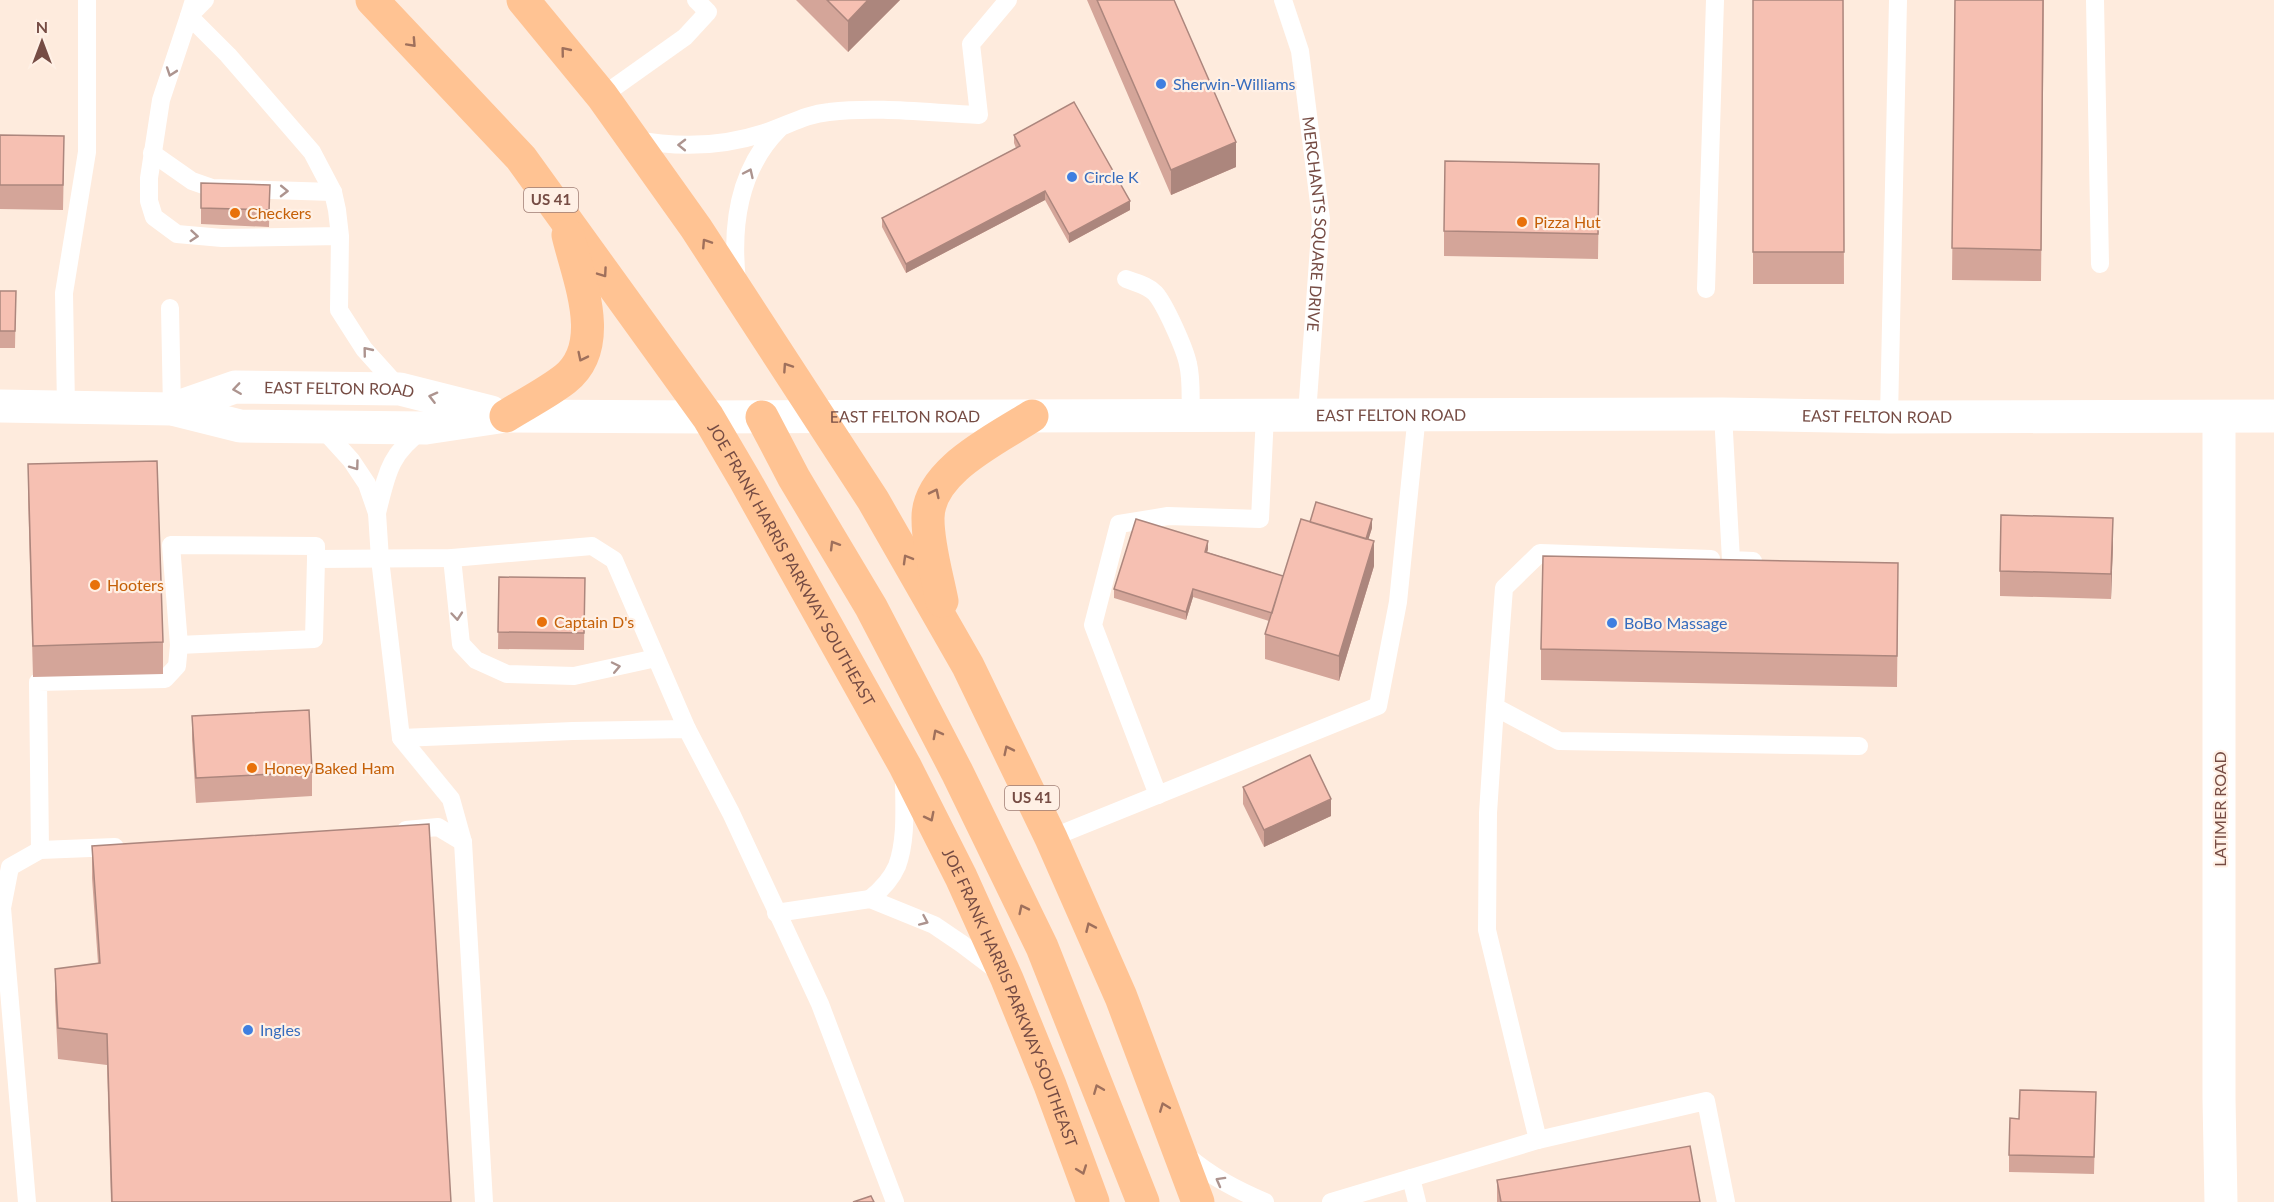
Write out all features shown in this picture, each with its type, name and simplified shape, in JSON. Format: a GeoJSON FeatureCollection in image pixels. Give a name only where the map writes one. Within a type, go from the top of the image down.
{"type":"FeatureCollection","features":[{"type":"Feature","properties":{"kind":"main road","name":"JOE FRANK HARRIS PARKWAY SOUTHEAST"},"geometry":{"type":"LineString","coordinates":[[372,0],[521,158],[708,417],[746,480],[905,766],[960,877],[1007,979],[1050,1085],[1093,1202]]}},
{"type":"Feature","properties":{"kind":"main road","name":"US 41"},"geometry":{"type":"LineString","coordinates":[[523,0],[602,96],[696,228],[873,500],[949,632],[968,666],[1051,838],[1121,997],[1197,1202]]}},
{"type":"Feature","properties":{"kind":"main road"},"geometry":{"type":"LineString","coordinates":[[506,416],[566,378],[578,366],[586,349],[589,331],[585,307],[564,219]]}},
{"type":"Feature","properties":{"kind":"main road"},"geometry":{"type":"LineString","coordinates":[[949,632],[929,537],[928,516],[932,498],[942,480],[954,467],[1032,416]]}},
{"type":"Feature","properties":{"kind":"main road"},"geometry":{"type":"LineString","coordinates":[[762,417],[794,478],[871,607],[957,772],[1042,947],[1143,1202]]}},
{"type":"Feature","properties":{"kind":"street","name":"EAST FELTON ROAD"},"geometry":{"type":"LineString","coordinates":[[172,409],[235,387],[400,389],[506,416]]}},
{"type":"Feature","properties":{"kind":"street","name":"EAST FELTON ROAD"},"geometry":{"type":"LineString","coordinates":[[0,406],[172,409],[240,426],[426,428],[506,416],[1723,414],[1889,417],[2274,417]]}},
{"type":"Feature","properties":{"kind":"street","name":"LATIMER ROAD"},"geometry":{"type":"LineString","coordinates":[[2219,417],[2221,1202]]}},
{"type":"Feature","properties":{"kind":"lane"},"geometry":{"type":"LineString","coordinates":[[66,407],[64,293],[87,152],[87,0]]}},
{"type":"Feature","properties":{"kind":"lane"},"geometry":{"type":"LineString","coordinates":[[205,0],[192,8],[161,100],[152,153],[149,201],[154,218],[177,234],[222,238],[340,236]]}},
{"type":"Feature","properties":{"kind":"lane"},"geometry":{"type":"LineString","coordinates":[[632,138],[675,145],[698,145],[742,139],[780,128],[806,116],[830,111],[868,110],[979,115],[971,44],[1008,0]]}},
{"type":"Feature","properties":{"kind":"lane","name":"MERCHANTS SQUARE DRIVE"},"geometry":{"type":"LineString","coordinates":[[1283,0],[1300,51],[1321,219],[1307,414]]}},
{"type":"Feature","properties":{"kind":"lane"},"geometry":{"type":"LineString","coordinates":[[1706,289],[1715,0]]}},
{"type":"Feature","properties":{"kind":"lane"},"geometry":{"type":"LineString","coordinates":[[1889,417],[1898,0]]}},
{"type":"Feature","properties":{"kind":"lane"},"geometry":{"type":"LineString","coordinates":[[2095,0],[2100,264]]}},
{"type":"Feature","properties":{"kind":"lane"},"geometry":{"type":"LineString","coordinates":[[602,96],[685,37],[708,4]]}},
{"type":"Feature","properties":{"kind":"lane"},"geometry":{"type":"LineString","coordinates":[[192,8],[228,55],[312,152],[333,192],[340,236],[339,310],[364,349],[400,389]]}},
{"type":"Feature","properties":{"kind":"lane"},"geometry":{"type":"LineString","coordinates":[[738,292],[735,240],[739,202],[752,166],[768,140],[780,128]]}},
{"type":"Feature","properties":{"kind":"lane"},"geometry":{"type":"LineString","coordinates":[[152,153],[192,181],[212,188],[333,192]]}},
{"type":"Feature","properties":{"kind":"lane"},"geometry":{"type":"LineString","coordinates":[[1126,279],[1144,285],[1156,294],[1167,314],[1189,366],[1191,415]]}},
{"type":"Feature","properties":{"kind":"lane"},"geometry":{"type":"LineString","coordinates":[[170,308],[172,409]]}},
{"type":"Feature","properties":{"kind":"lane"},"geometry":{"type":"LineString","coordinates":[[1051,838],[1378,706],[1398,602],[1417,414]]}},
{"type":"Feature","properties":{"kind":"lane"},"geometry":{"type":"LineString","coordinates":[[1723,414],[1731,560]]}},
{"type":"Feature","properties":{"kind":"lane"},"geometry":{"type":"LineString","coordinates":[[1158,795],[1093,626],[1119,524],[1168,516],[1260,519],[1265,415]]}},
{"type":"Feature","properties":{"kind":"lane"},"geometry":{"type":"LineString","coordinates":[[321,427],[351,460],[367,484],[377,513],[380,559],[401,738],[452,799],[463,842],[484,1202]]}},
{"type":"Feature","properties":{"kind":"lane"},"geometry":{"type":"LineString","coordinates":[[377,513],[387,474],[395,455],[409,440],[426,428]]}},
{"type":"Feature","properties":{"kind":"lane"},"geometry":{"type":"LineString","coordinates":[[40,850],[38,682],[165,679],[177,666],[179,645],[171,545],[316,546],[314,639],[179,645]]}},
{"type":"Feature","properties":{"kind":"lane"},"geometry":{"type":"LineString","coordinates":[[316,559],[452,558],[592,546],[614,560],[687,729],[731,813],[820,1004],[895,1202]]}},
{"type":"Feature","properties":{"kind":"lane"},"geometry":{"type":"LineString","coordinates":[[1538,1140],[1487,930],[1488,813],[1504,588],[1540,553],[1765,561]]}},
{"type":"Feature","properties":{"kind":"lane"},"geometry":{"type":"LineString","coordinates":[[452,558],[461,644],[476,660],[507,674],[573,676],[656,658]]}},
{"type":"Feature","properties":{"kind":"lane"},"geometry":{"type":"LineString","coordinates":[[1495,707],[1559,741],[1859,746]]}},
{"type":"Feature","properties":{"kind":"lane"},"geometry":{"type":"LineString","coordinates":[[401,738],[687,729]]}},
{"type":"Feature","properties":{"kind":"lane"},"geometry":{"type":"LineString","coordinates":[[870,899],[885,885],[897,866],[903,834],[905,766]]}},
{"type":"Feature","properties":{"kind":"lane"},"geometry":{"type":"LineString","coordinates":[[393,831],[438,827],[463,842]]}},
{"type":"Feature","properties":{"kind":"lane"},"geometry":{"type":"LineString","coordinates":[[27,1202],[2,908],[10,867],[40,850],[130,847]]}},
{"type":"Feature","properties":{"kind":"lane"},"geometry":{"type":"LineString","coordinates":[[776,913],[870,899],[934,925],[1007,979]]}},
{"type":"Feature","properties":{"kind":"lane"},"geometry":{"type":"LineString","coordinates":[[1331,1202],[1538,1140],[1706,1101],[1726,1202]]}},
{"type":"Feature","properties":{"kind":"lane"},"geometry":{"type":"LineString","coordinates":[[1180,1151],[1209,1174],[1265,1202]]}},
{"type":"Feature","properties":{"kind":"lane"},"geometry":{"type":"LineString","coordinates":[[1411,1178],[1417,1202]]}},
{"type":"Feature","properties":{"kind":"building"},"geometry":{"type":"Polygon","coordinates":[[[827,0],[868,0],[848,21],[827,0]]]}},
{"type":"Feature","properties":{"kind":"building","name":"Sherwin-Williams"},"geometry":{"type":"Polygon","coordinates":[[[1097,0],[1174,0],[1236,142],[1171,170],[1097,0]]]}},
{"type":"Feature","properties":{"kind":"building"},"geometry":{"type":"Polygon","coordinates":[[[1753,0],[1843,0],[1844,252],[1753,252],[1753,0]]]}},
{"type":"Feature","properties":{"kind":"building"},"geometry":{"type":"Polygon","coordinates":[[[1955,0],[2043,0],[2041,250],[1952,248],[1955,0]]]}},
{"type":"Feature","properties":{"kind":"building"},"geometry":{"type":"Polygon","coordinates":[[[1074,102],[1130,201],[1069,234],[1045,191],[906,264],[882,218],[1020,146],[1014,135],[1074,102]]]}},
{"type":"Feature","properties":{"kind":"building"},"geometry":{"type":"Polygon","coordinates":[[[0,135],[64,136],[63,185],[0,185],[0,135]]]}},
{"type":"Feature","properties":{"kind":"building","name":"Pizza Hut"},"geometry":{"type":"Polygon","coordinates":[[[1445,161],[1599,164],[1598,234],[1444,231],[1445,161]]]}},
{"type":"Feature","properties":{"kind":"building"},"geometry":{"type":"Polygon","coordinates":[[[201,183],[270,185],[269,210],[201,208],[201,183]]]}},
{"type":"Feature","properties":{"kind":"building"},"geometry":{"type":"Polygon","coordinates":[[[0,291],[16,291],[15,331],[0,331],[0,291]]]}},
{"type":"Feature","properties":{"kind":"building","name":"Hooters"},"geometry":{"type":"Polygon","coordinates":[[[157,461],[163,642],[33,646],[28,464],[157,461]]]}},
{"type":"Feature","properties":{"kind":"building"},"geometry":{"type":"Polygon","coordinates":[[[1316,502],[1372,519],[1366,539],[1310,522],[1316,502]]]}},
{"type":"Feature","properties":{"kind":"building"},"geometry":{"type":"Polygon","coordinates":[[[2001,515],[2113,518],[2111,574],[2000,571],[2001,515]]]}},
{"type":"Feature","properties":{"kind":"building"},"geometry":{"type":"Polygon","coordinates":[[[1136,519],[1208,541],[1205,552],[1283,576],[1272,613],[1193,589],[1186,612],[1114,589],[1136,519]]]}},
{"type":"Feature","properties":{"kind":"building"},"geometry":{"type":"Polygon","coordinates":[[[1301,519],[1374,541],[1339,656],[1265,634],[1301,519]]]}},
{"type":"Feature","properties":{"kind":"building"},"geometry":{"type":"Polygon","coordinates":[[[1543,556],[1898,563],[1897,656],[1541,649],[1543,556]]]}},
{"type":"Feature","properties":{"kind":"building","name":"Captain D's"},"geometry":{"type":"Polygon","coordinates":[[[499,577],[585,578],[584,633],[498,632],[499,577]]]}},
{"type":"Feature","properties":{"kind":"building","name":"Honey Baked Ham"},"geometry":{"type":"Polygon","coordinates":[[[309,710],[312,772],[196,778],[192,716],[309,710]]]}},
{"type":"Feature","properties":{"kind":"building"},"geometry":{"type":"Polygon","coordinates":[[[1310,755],[1331,799],[1264,830],[1243,787],[1310,755]]]}},
{"type":"Feature","properties":{"kind":"building","name":"Ingles"},"geometry":{"type":"Polygon","coordinates":[[[429,824],[451,1202],[112,1202],[107,1034],[58,1028],[55,969],[100,963],[92,846],[429,824]]]}},
{"type":"Feature","properties":{"kind":"building"},"geometry":{"type":"Polygon","coordinates":[[[2020,1090],[2096,1092],[2094,1157],[2009,1155],[2010,1118],[2019,1119],[2020,1090]]]}},
{"type":"Feature","properties":{"kind":"building"},"geometry":{"type":"Polygon","coordinates":[[[1690,1146],[1700,1202],[1501,1202],[1497,1180],[1690,1146]]]}},
{"type":"Feature","properties":{"kind":"building"},"geometry":{"type":"Polygon","coordinates":[[[871,1196],[874,1202],[853,1202],[871,1196]]]}},
{"type":"Feature","properties":{"kind":"place","name":"Sherwin-Williams"},"geometry":{"type":"Point","coordinates":[1161,84]}},
{"type":"Feature","properties":{"kind":"place","name":"Circle K"},"geometry":{"type":"Point","coordinates":[1072,177]}},
{"type":"Feature","properties":{"kind":"place","name":"Checkers"},"geometry":{"type":"Point","coordinates":[235,213]}},
{"type":"Feature","properties":{"kind":"place","name":"Pizza Hut"},"geometry":{"type":"Point","coordinates":[1522,222]}},
{"type":"Feature","properties":{"kind":"place","name":"Hooters"},"geometry":{"type":"Point","coordinates":[95,585]}},
{"type":"Feature","properties":{"kind":"place","name":"Captain D's"},"geometry":{"type":"Point","coordinates":[542,622]}},
{"type":"Feature","properties":{"kind":"place","name":"BoBo Massage"},"geometry":{"type":"Point","coordinates":[1612,623]}},
{"type":"Feature","properties":{"kind":"place","name":"Honey Baked Ham"},"geometry":{"type":"Point","coordinates":[252,768]}},
{"type":"Feature","properties":{"kind":"place","name":"Ingles"},"geometry":{"type":"Point","coordinates":[248,1030]}}]}
